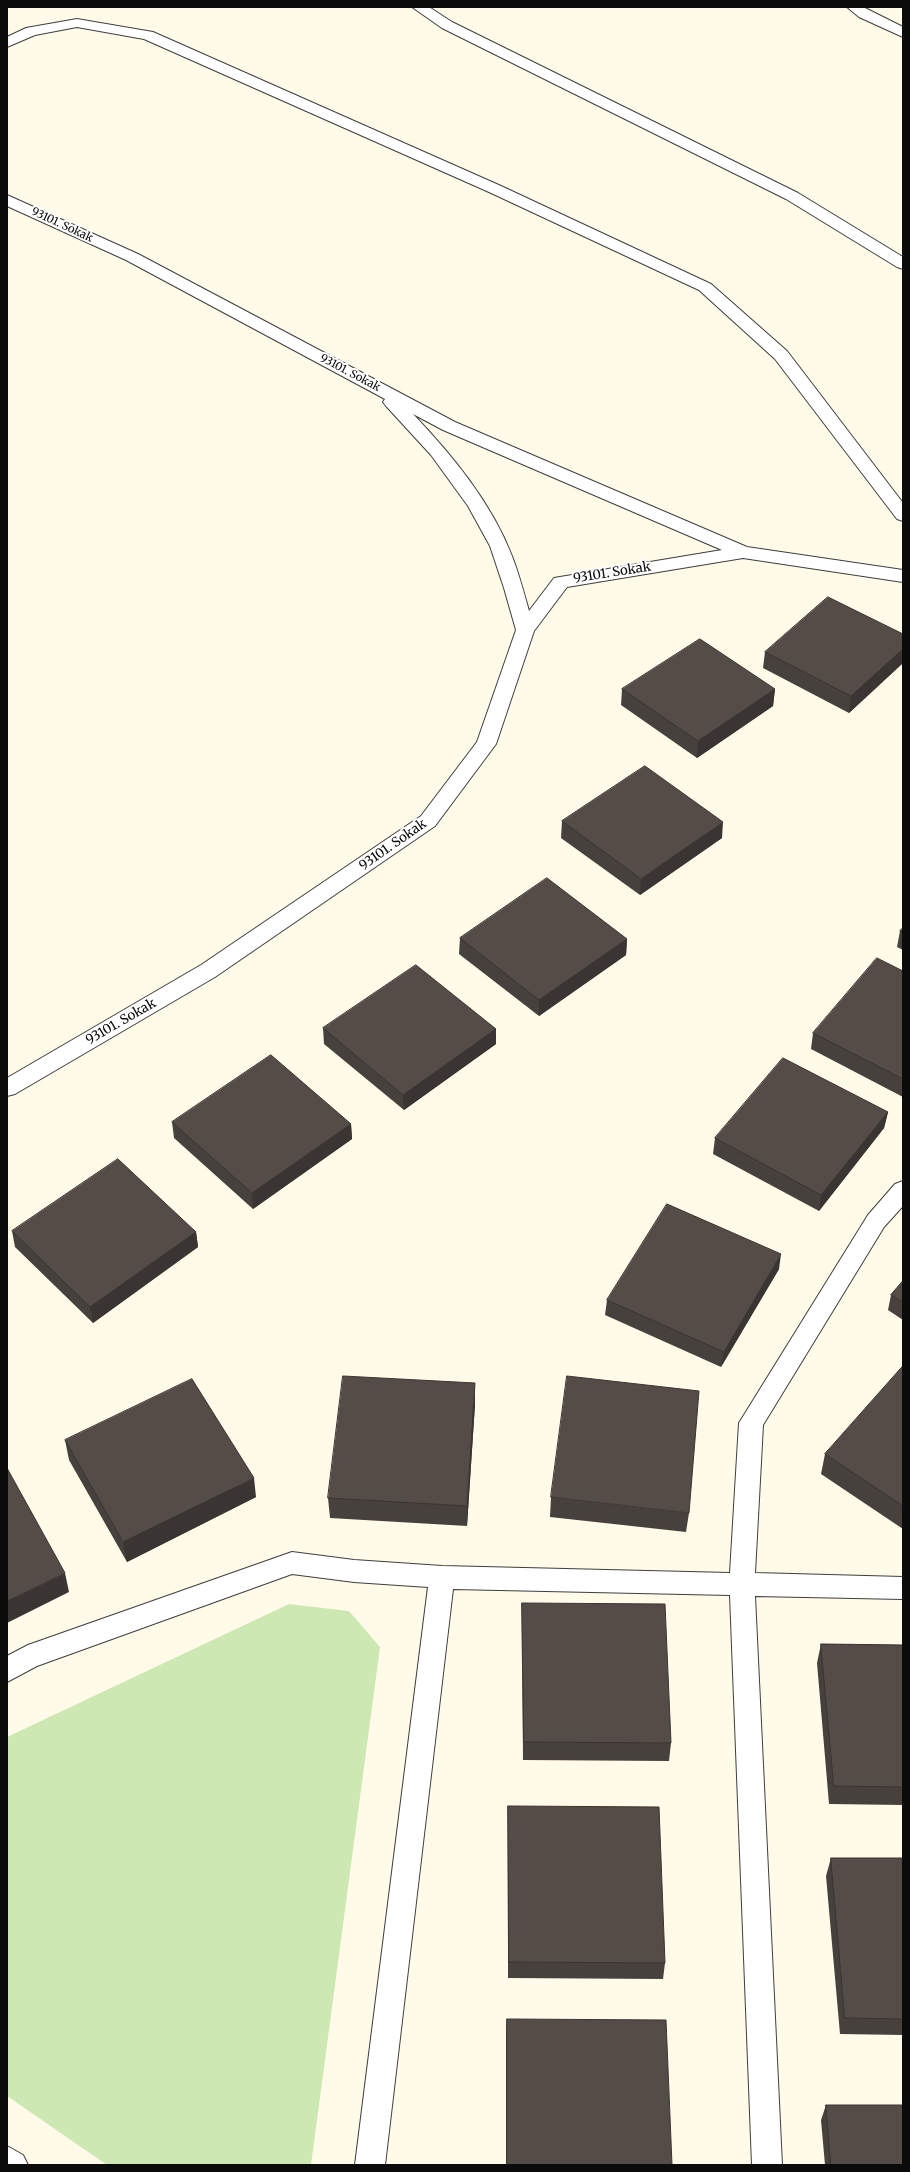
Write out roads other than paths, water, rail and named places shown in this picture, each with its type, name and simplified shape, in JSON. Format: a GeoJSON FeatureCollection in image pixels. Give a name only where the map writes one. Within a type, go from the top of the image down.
{"type":"FeatureCollection","features":[{"type":"Feature","properties":{"kind":"street"},"geometry":{"type":"LineString","coordinates":[[419,7],[448,25],[792,196],[903,264]]}},
{"type":"Feature","properties":{"kind":"street"},"geometry":{"type":"LineString","coordinates":[[854,7],[864,14],[903,33]]}},
{"type":"Feature","properties":{"kind":"street"},"geometry":{"type":"LineString","coordinates":[[7,43],[31,31],[77,23],[148,35],[495,189],[705,287],[781,355],[903,515]]}},
{"type":"Feature","properties":{"kind":"street","name":"93101. Sokak"},"geometry":{"type":"LineString","coordinates":[[7,200],[132,257],[449,426],[743,552],[899,576]]}},
{"type":"Feature","properties":{"kind":"street"},"geometry":{"type":"LineString","coordinates":[[378,388],[426,437],[473,497],[499,547],[525,630]]}},
{"type":"Feature","properties":{"kind":"street","name":"93101. Sokak"},"geometry":{"type":"LineString","coordinates":[[7,1088],[208,971],[428,821],[486,744],[525,630],[560,582],[743,552]]}},
{"type":"Feature","properties":{"kind":"street"},"geometry":{"type":"LineString","coordinates":[[767,2165],[742,1585],[751,1423],[876,1221],[903,1190]]}},
{"type":"Feature","properties":{"kind":"street"},"geometry":{"type":"LineString","coordinates":[[7,1670],[28,1657],[292,1563],[354,1571],[442,1577],[903,1588]]}},
{"type":"Feature","properties":{"kind":"street"},"geometry":{"type":"LineString","coordinates":[[370,2165],[442,1577]]}},
{"type":"Feature","properties":{"kind":"street"},"geometry":{"type":"LineString","coordinates":[[7,2161],[13,2165]]}}]}
